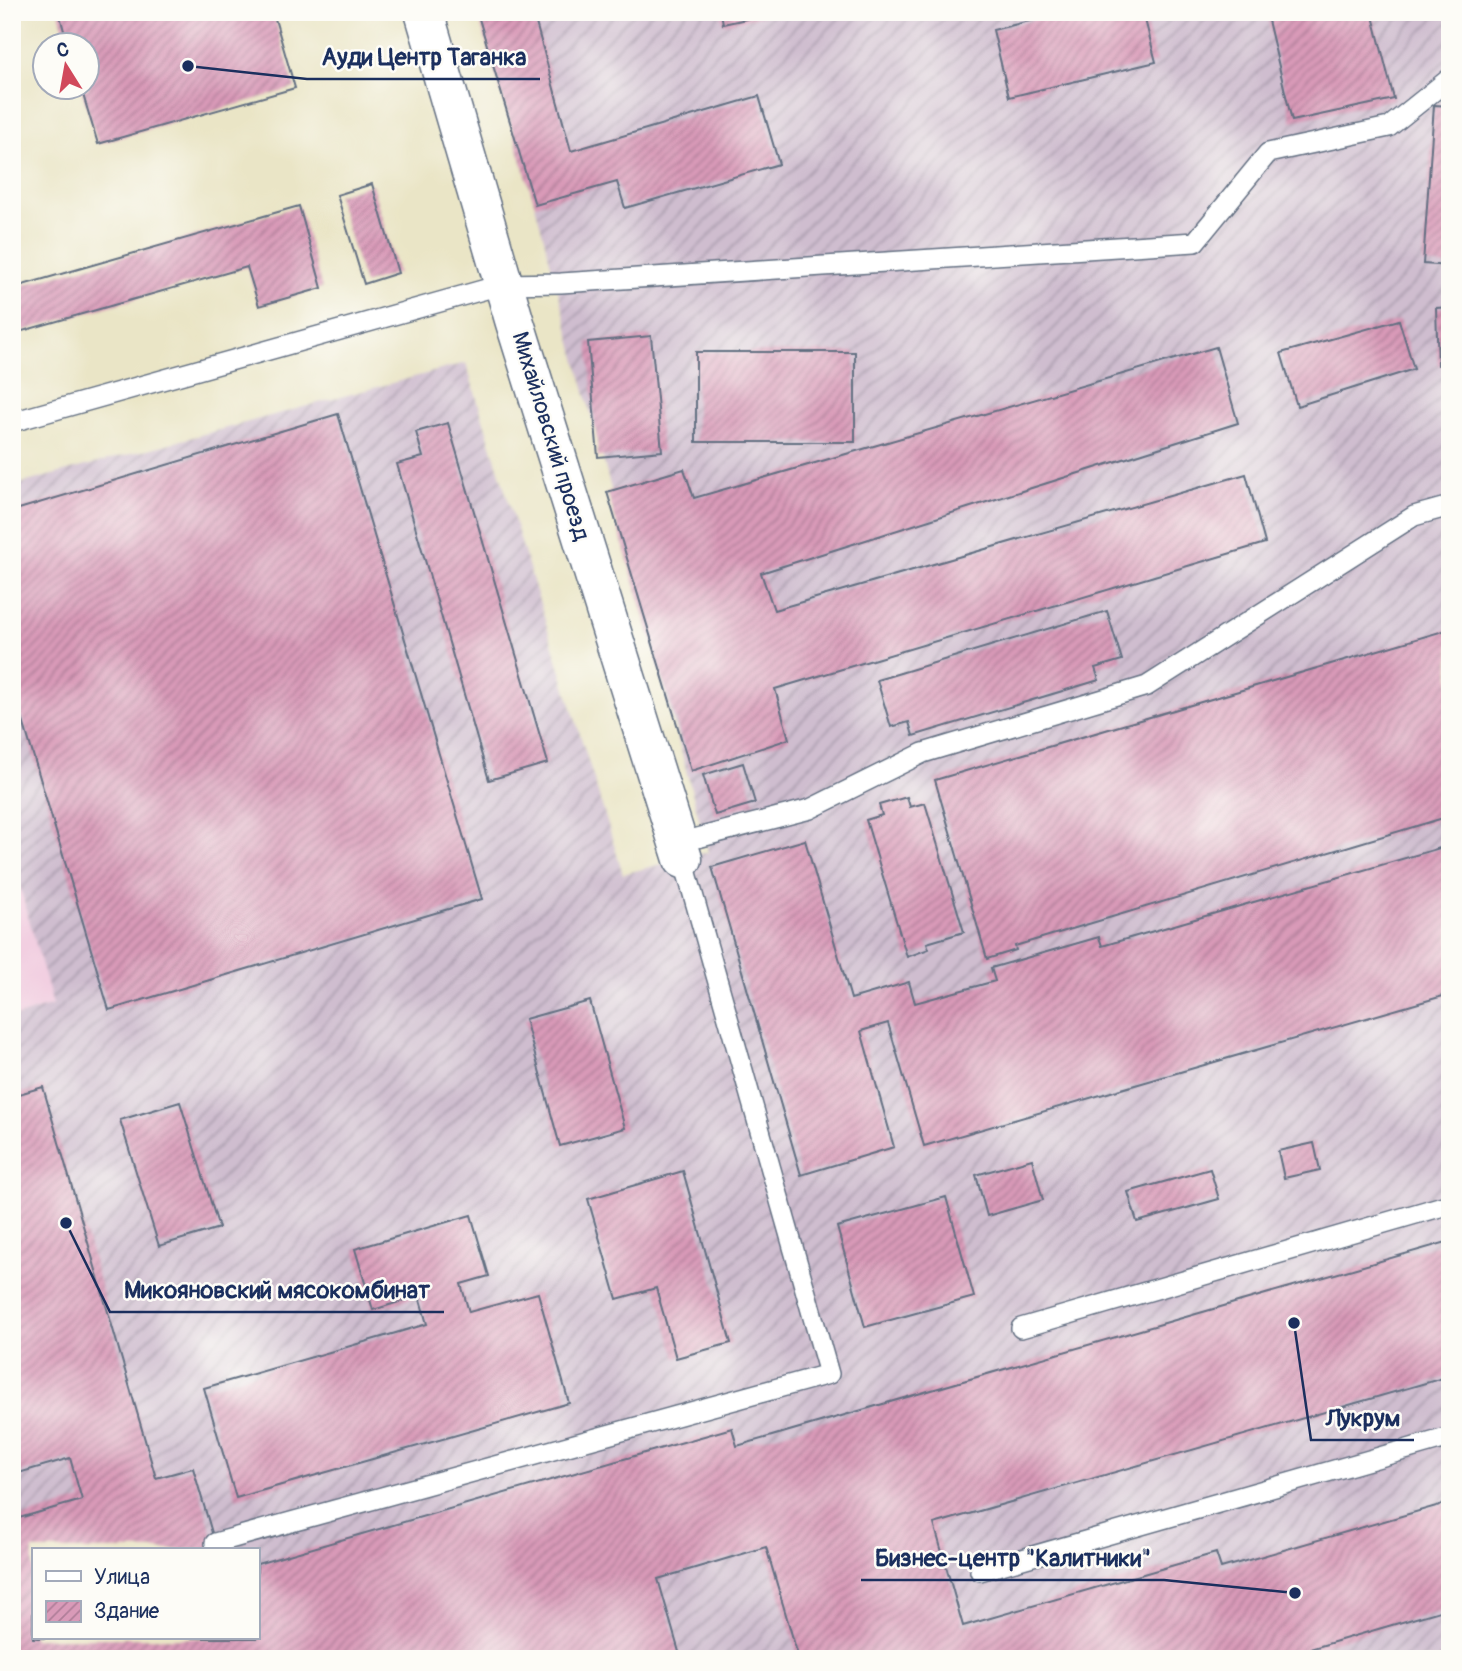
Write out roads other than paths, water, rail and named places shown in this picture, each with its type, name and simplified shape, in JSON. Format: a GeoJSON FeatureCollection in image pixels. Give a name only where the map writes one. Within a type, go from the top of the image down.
{"type":"FeatureCollection","features":[{"type":"Feature","properties":{"kind":"street","name":"Михайловский проезд"},"geometry":{"type":"LineString","coordinates":[[424,12],[504,284],[680,851]]}},
{"type":"Feature","properties":{"kind":"lane"},"geometry":{"type":"LineString","coordinates":[[12,422],[504,284],[561,283],[1195,242],[1268,153],[1389,127],[1450,78]]}},
{"type":"Feature","properties":{"kind":"lane"},"geometry":{"type":"LineString","coordinates":[[215,1543],[829,1374],[680,851],[810,809],[923,752],[1147,686],[1415,516],[1450,506]]}},
{"type":"Feature","properties":{"kind":"lane"},"geometry":{"type":"LineString","coordinates":[[1021,1328],[1450,1204]]}},
{"type":"Feature","properties":{"kind":"lane"},"geometry":{"type":"LineString","coordinates":[[980,1571],[1450,1437]]}},
{"type":"Feature","properties":{"kind":"place","name":"Ауди Центр Таганка"},"geometry":{"type":"Point","coordinates":[188,66]}},
{"type":"Feature","properties":{"kind":"place","name":"Микояновский мясокомбинат"},"geometry":{"type":"Point","coordinates":[66,1223]}},
{"type":"Feature","properties":{"kind":"place","name":"Лукрум"},"geometry":{"type":"Point","coordinates":[1294,1323]}},
{"type":"Feature","properties":{"kind":"place","name":"Бизнес-центр \"Калитники\""},"geometry":{"type":"Point","coordinates":[1295,1593]}}]}
